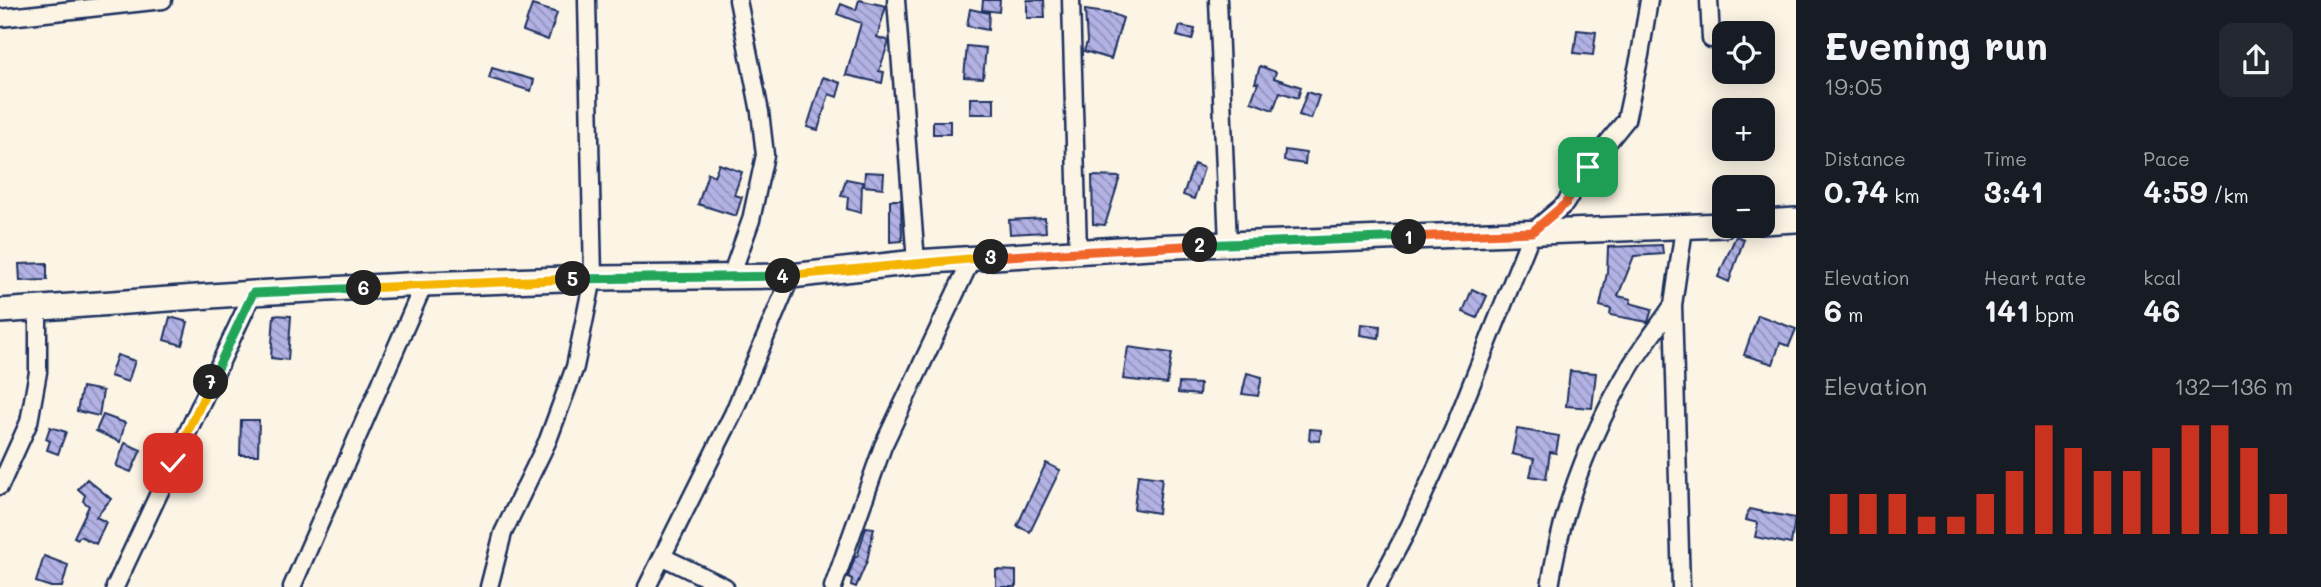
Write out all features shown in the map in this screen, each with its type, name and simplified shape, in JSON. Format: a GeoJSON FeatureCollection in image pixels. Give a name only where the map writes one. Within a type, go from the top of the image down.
{"type":"FeatureCollection","features":[{"type":"Feature","properties":{"kind":"street"},"geometry":{"type":"LineString","coordinates":[[0,18],[163,0]]}},
{"type":"Feature","properties":{"kind":"street"},"geometry":{"type":"LineString","coordinates":[[489,587],[503,533],[548,440],[575,367],[593,278],[587,0]]}},
{"type":"Feature","properties":{"kind":"street"},"geometry":{"type":"LineString","coordinates":[[732,276],[751,219],[765,155],[760,112],[738,0]]}},
{"type":"Feature","properties":{"kind":"street"},"geometry":{"type":"LineString","coordinates":[[896,0],[916,262]]}},
{"type":"Feature","properties":{"kind":"street"},"geometry":{"type":"LineString","coordinates":[[1071,0],[1078,251]]}},
{"type":"Feature","properties":{"kind":"street"},"geometry":{"type":"LineString","coordinates":[[1218,0],[1228,244]]}},
{"type":"Feature","properties":{"kind":"street"},"geometry":{"type":"LineString","coordinates":[[1377,587],[1409,527],[1454,428],[1532,232],[1565,204],[1588,167],[1626,120],[1649,0]]}},
{"type":"Feature","properties":{"kind":"street"},"geometry":{"type":"LineString","coordinates":[[1709,0],[1711,39]]}},
{"type":"Feature","properties":{"kind":"street"},"geometry":{"type":"LineString","coordinates":[[1775,221],[1796,220]]}},
{"type":"Feature","properties":{"kind":"street"},"geometry":{"type":"LineString","coordinates":[[0,311],[424,284],[593,278],[791,276],[916,262],[1078,251],[1712,226]]}},
{"type":"Feature","properties":{"kind":"street"},"geometry":{"type":"LineString","coordinates":[[1681,587],[1673,305],[1684,228]]}},
{"type":"Feature","properties":{"kind":"street"},"geometry":{"type":"LineString","coordinates":[[833,587],[883,446],[972,258]]}},
{"type":"Feature","properties":{"kind":"street"},"geometry":{"type":"LineString","coordinates":[[647,587],[733,414],[791,276]]}},
{"type":"Feature","properties":{"kind":"street"},"geometry":{"type":"LineString","coordinates":[[292,587],[424,284]]}},
{"type":"Feature","properties":{"kind":"street"},"geometry":{"type":"LineString","coordinates":[[115,587],[253,293]]}},
{"type":"Feature","properties":{"kind":"street"},"geometry":{"type":"LineString","coordinates":[[1550,587],[1556,546],[1568,503],[1594,437],[1631,366],[1673,305]]}},
{"type":"Feature","properties":{"kind":"street"},"geometry":{"type":"LineString","coordinates":[[0,486],[29,422],[38,372],[38,308]]}},
{"type":"Feature","properties":{"kind":"street"},"geometry":{"type":"LineString","coordinates":[[663,557],[725,587]]}},
{"type":"Feature","properties":{"kind":"building"},"geometry":{"type":"Polygon","coordinates":[[[859,0],[886,6],[877,37],[889,41],[879,71],[884,72],[882,83],[846,75],[861,23],[837,14],[841,4],[856,10],[859,0]]]}},
{"type":"Feature","properties":{"kind":"building"},"geometry":{"type":"Polygon","coordinates":[[[983,0],[1000,0],[999,12],[982,10],[983,0]]]}},
{"type":"Feature","properties":{"kind":"building"},"geometry":{"type":"Polygon","coordinates":[[[1027,0],[1044,0],[1045,18],[1027,18],[1027,0]]]}},
{"type":"Feature","properties":{"kind":"building"},"geometry":{"type":"Polygon","coordinates":[[[532,5],[557,13],[548,40],[523,31],[532,5]]]}},
{"type":"Feature","properties":{"kind":"building"},"geometry":{"type":"Polygon","coordinates":[[[970,9],[989,13],[988,30],[967,26],[970,9]]]}},
{"type":"Feature","properties":{"kind":"building"},"geometry":{"type":"Polygon","coordinates":[[[1085,10],[1123,18],[1111,59],[1084,51],[1087,42],[1085,10]]]}},
{"type":"Feature","properties":{"kind":"building"},"geometry":{"type":"Polygon","coordinates":[[[1180,26],[1195,29],[1192,40],[1177,36],[1180,26]]]}},
{"type":"Feature","properties":{"kind":"building"},"geometry":{"type":"Polygon","coordinates":[[[1577,30],[1596,32],[1593,55],[1574,53],[1577,30]]]}},
{"type":"Feature","properties":{"kind":"building"},"geometry":{"type":"Polygon","coordinates":[[[967,46],[986,48],[983,78],[964,77],[967,46]]]}},
{"type":"Feature","properties":{"kind":"building"},"geometry":{"type":"Polygon","coordinates":[[[1260,66],[1276,72],[1274,78],[1301,87],[1298,98],[1280,92],[1273,110],[1251,102],[1258,83],[1255,83],[1260,66]]]}},
{"type":"Feature","properties":{"kind":"building"},"geometry":{"type":"Polygon","coordinates":[[[492,68],[534,80],[531,91],[489,78],[492,68]]]}},
{"type":"Feature","properties":{"kind":"building"},"geometry":{"type":"Polygon","coordinates":[[[823,77],[841,83],[837,97],[829,94],[818,130],[807,127],[823,77]]]}},
{"type":"Feature","properties":{"kind":"building"},"geometry":{"type":"Polygon","coordinates":[[[1307,92],[1319,96],[1311,119],[1299,115],[1307,92]]]}},
{"type":"Feature","properties":{"kind":"building"},"geometry":{"type":"Polygon","coordinates":[[[970,98],[994,98],[994,114],[970,114],[970,98]]]}},
{"type":"Feature","properties":{"kind":"building"},"geometry":{"type":"Polygon","coordinates":[[[933,121],[950,121],[950,134],[933,134],[933,121]]]}},
{"type":"Feature","properties":{"kind":"building"},"geometry":{"type":"Polygon","coordinates":[[[1285,150],[1306,153],[1305,164],[1284,161],[1285,150]]]}},
{"type":"Feature","properties":{"kind":"building"},"geometry":{"type":"Polygon","coordinates":[[[719,164],[742,172],[734,195],[742,197],[736,216],[698,204],[708,173],[714,176],[719,164]]]}},
{"type":"Feature","properties":{"kind":"building"},"geometry":{"type":"Polygon","coordinates":[[[1194,164],[1204,168],[1194,199],[1183,195],[1194,164]]]}},
{"type":"Feature","properties":{"kind":"building"},"geometry":{"type":"Polygon","coordinates":[[[865,172],[884,173],[883,188],[864,186],[865,172]]]}},
{"type":"Feature","properties":{"kind":"building"},"geometry":{"type":"Polygon","coordinates":[[[1092,176],[1120,177],[1105,225],[1093,224],[1092,176]]]}},
{"type":"Feature","properties":{"kind":"building"},"geometry":{"type":"Polygon","coordinates":[[[846,179],[862,182],[861,213],[847,209],[848,197],[841,196],[846,179]]]}},
{"type":"Feature","properties":{"kind":"building"},"geometry":{"type":"Polygon","coordinates":[[[890,200],[901,200],[902,241],[890,242],[890,200]]]}},
{"type":"Feature","properties":{"kind":"building"},"geometry":{"type":"Polygon","coordinates":[[[1045,218],[1046,232],[1010,234],[1009,220],[1045,218]]]}},
{"type":"Feature","properties":{"kind":"building"},"geometry":{"type":"Polygon","coordinates":[[[1735,238],[1744,239],[1729,282],[1718,277],[1735,238]]]}},
{"type":"Feature","properties":{"kind":"building"},"geometry":{"type":"Polygon","coordinates":[[[1662,245],[1663,254],[1634,256],[1618,296],[1631,299],[1630,303],[1652,309],[1648,322],[1610,315],[1611,309],[1600,306],[1607,273],[1608,247],[1662,245]]]}},
{"type":"Feature","properties":{"kind":"building"},"geometry":{"type":"Polygon","coordinates":[[[47,263],[47,280],[20,281],[19,264],[47,263]]]}},
{"type":"Feature","properties":{"kind":"building"},"geometry":{"type":"Polygon","coordinates":[[[1472,289],[1487,296],[1477,318],[1463,312],[1472,289]]]}},
{"type":"Feature","properties":{"kind":"building"},"geometry":{"type":"Polygon","coordinates":[[[274,315],[291,316],[288,360],[271,358],[274,315]]]}},
{"type":"Feature","properties":{"kind":"building"},"geometry":{"type":"Polygon","coordinates":[[[1758,315],[1796,329],[1789,346],[1780,343],[1773,364],[1744,355],[1758,315]]]}},
{"type":"Feature","properties":{"kind":"building"},"geometry":{"type":"Polygon","coordinates":[[[170,317],[188,322],[182,345],[164,340],[170,317]]]}},
{"type":"Feature","properties":{"kind":"building"},"geometry":{"type":"Polygon","coordinates":[[[1361,324],[1380,326],[1379,338],[1360,335],[1361,324]]]}},
{"type":"Feature","properties":{"kind":"building"},"geometry":{"type":"Polygon","coordinates":[[[1128,347],[1172,353],[1167,384],[1123,379],[1128,347]]]}},
{"type":"Feature","properties":{"kind":"building"},"geometry":{"type":"Polygon","coordinates":[[[117,355],[135,361],[128,382],[110,376],[117,355]]]}},
{"type":"Feature","properties":{"kind":"building"},"geometry":{"type":"Polygon","coordinates":[[[1570,371],[1596,373],[1592,408],[1566,406],[1570,371]]]}},
{"type":"Feature","properties":{"kind":"building"},"geometry":{"type":"Polygon","coordinates":[[[1247,373],[1262,377],[1258,396],[1242,394],[1247,373]]]}},
{"type":"Feature","properties":{"kind":"building"},"geometry":{"type":"Polygon","coordinates":[[[1179,383],[1200,384],[1199,395],[1178,393],[1179,383]]]}},
{"type":"Feature","properties":{"kind":"building"},"geometry":{"type":"Polygon","coordinates":[[[82,387],[103,391],[99,416],[77,411],[82,387]]]}},
{"type":"Feature","properties":{"kind":"building"},"geometry":{"type":"Polygon","coordinates":[[[103,415],[125,423],[120,442],[96,431],[103,415]]]}},
{"type":"Feature","properties":{"kind":"building"},"geometry":{"type":"Polygon","coordinates":[[[241,420],[259,420],[258,455],[240,455],[241,420]]]}},
{"type":"Feature","properties":{"kind":"building"},"geometry":{"type":"Polygon","coordinates":[[[50,427],[66,432],[58,454],[47,450],[50,441],[46,439],[50,427]]]}},
{"type":"Feature","properties":{"kind":"building"},"geometry":{"type":"Polygon","coordinates":[[[1310,429],[1321,430],[1320,441],[1309,440],[1310,429]]]}},
{"type":"Feature","properties":{"kind":"building"},"geometry":{"type":"Polygon","coordinates":[[[1517,429],[1559,436],[1556,453],[1550,452],[1546,479],[1530,476],[1534,459],[1512,454],[1517,429]]]}},
{"type":"Feature","properties":{"kind":"building"},"geometry":{"type":"Polygon","coordinates":[[[125,443],[141,450],[131,472],[116,466],[125,443]]]}},
{"type":"Feature","properties":{"kind":"building"},"geometry":{"type":"Polygon","coordinates":[[[1046,463],[1060,470],[1030,532],[1017,526],[1046,463]]]}},
{"type":"Feature","properties":{"kind":"building"},"geometry":{"type":"Polygon","coordinates":[[[1138,475],[1162,478],[1158,513],[1134,509],[1138,475]]]}},
{"type":"Feature","properties":{"kind":"building"},"geometry":{"type":"Polygon","coordinates":[[[87,479],[111,499],[96,517],[106,522],[96,544],[80,536],[78,539],[74,537],[89,506],[83,501],[85,495],[78,489],[87,479]]]}},
{"type":"Feature","properties":{"kind":"building"},"geometry":{"type":"Polygon","coordinates":[[[1749,509],[1795,518],[1791,544],[1755,537],[1758,523],[1746,520],[1749,509]]]}},
{"type":"Feature","properties":{"kind":"building"},"geometry":{"type":"Polygon","coordinates":[[[866,527],[874,528],[867,561],[856,587],[851,585],[852,579],[848,577],[866,527]]]}},
{"type":"Feature","properties":{"kind":"building"},"geometry":{"type":"Polygon","coordinates":[[[44,556],[68,565],[62,587],[36,582],[44,556]]]}},
{"type":"Feature","properties":{"kind":"building"},"geometry":{"type":"Polygon","coordinates":[[[996,570],[1016,571],[1016,587],[996,587],[996,570]]]}},
{"type":"Feature","properties":{"kind":"route"},"geometry":{"type":"LineString","coordinates":[[173,463],[253,293],[593,278],[791,276],[916,262],[1078,251],[1532,232],[1565,204],[1588,167]]}}]}
